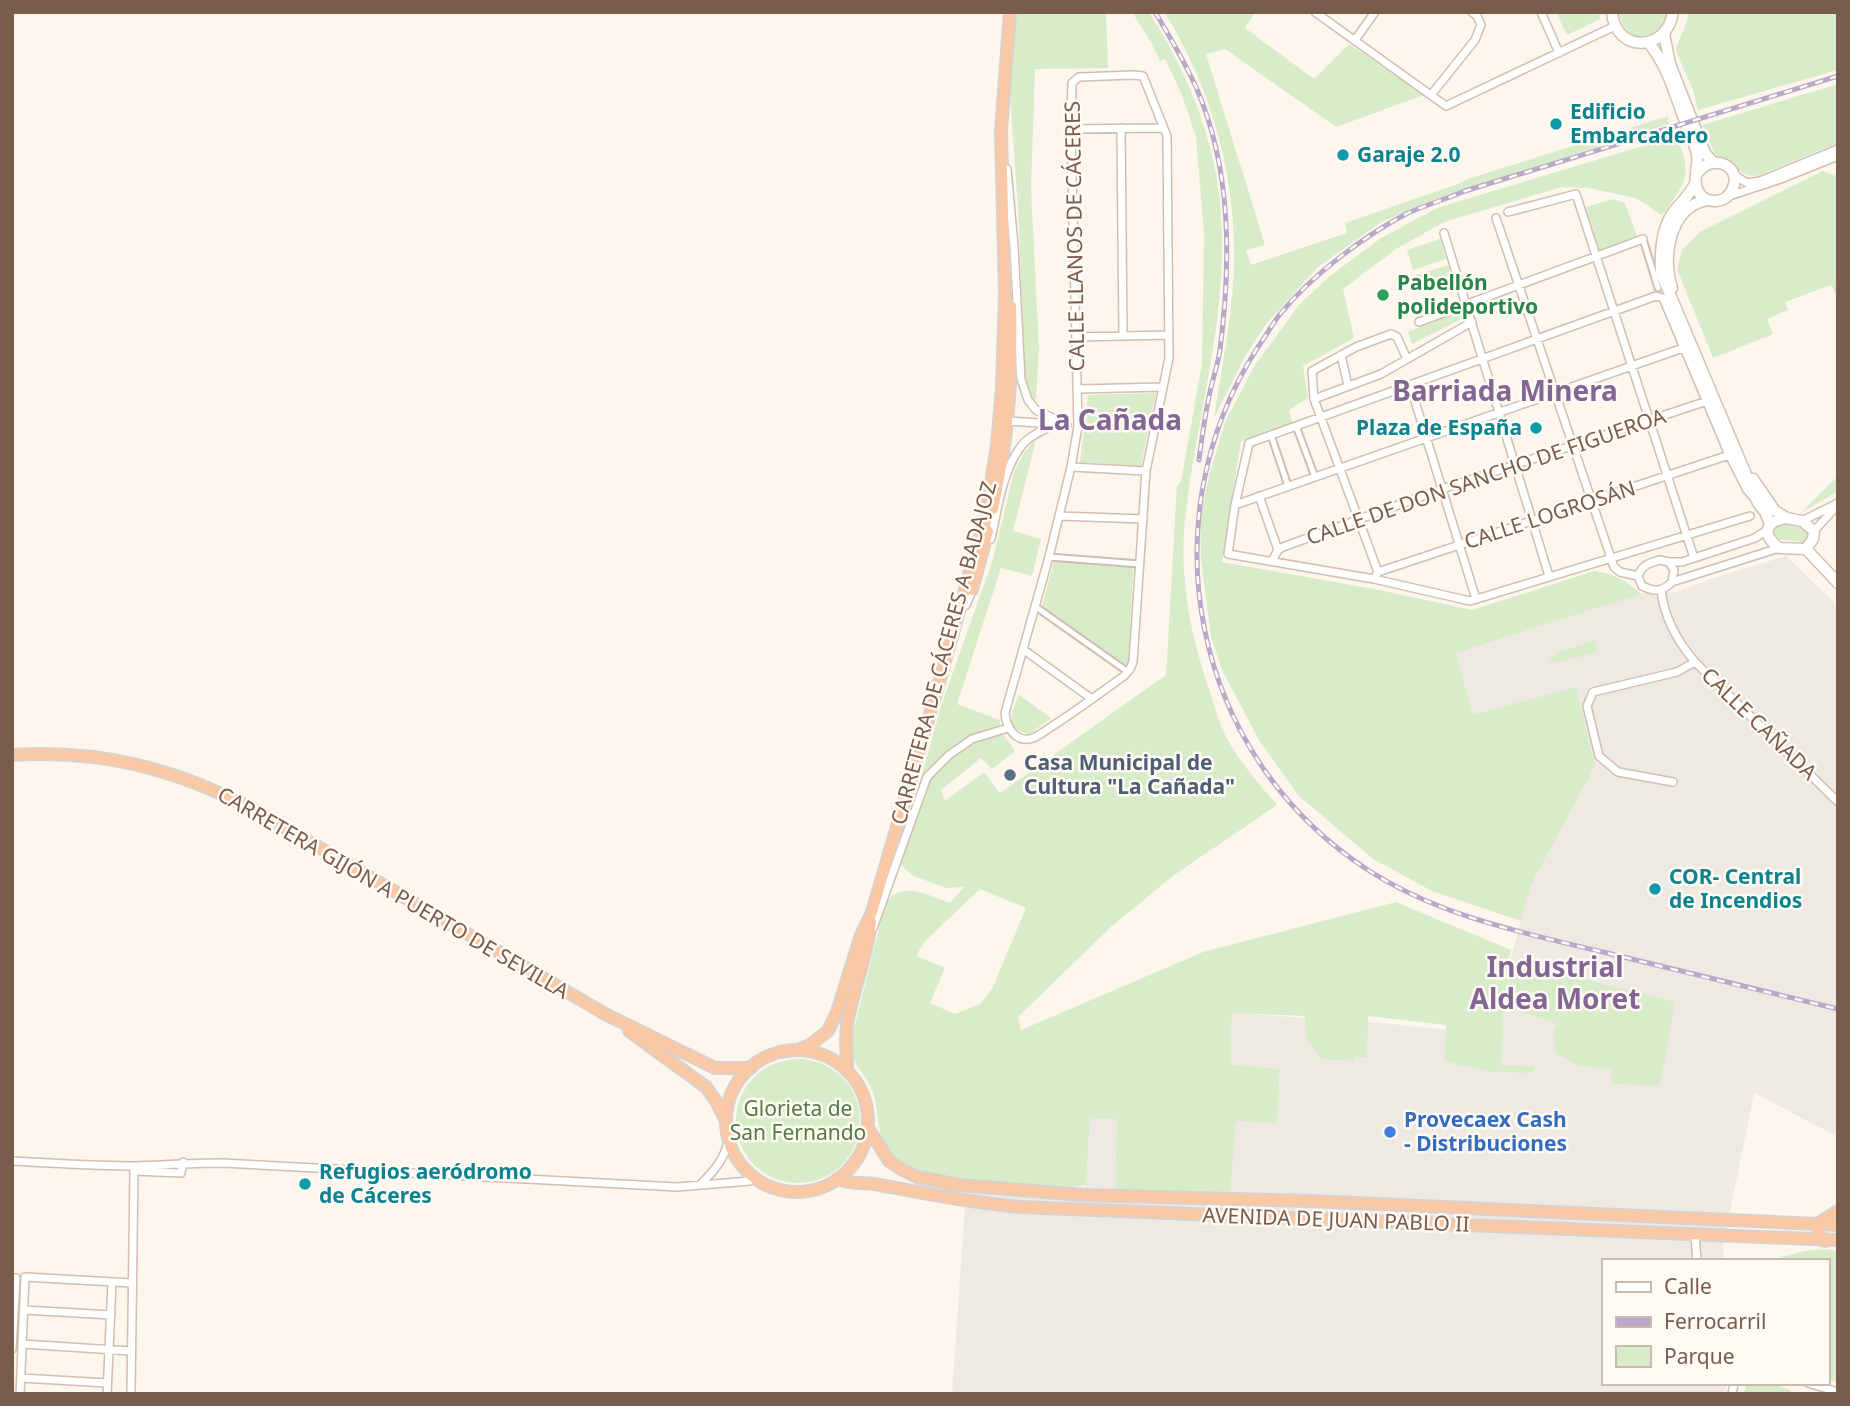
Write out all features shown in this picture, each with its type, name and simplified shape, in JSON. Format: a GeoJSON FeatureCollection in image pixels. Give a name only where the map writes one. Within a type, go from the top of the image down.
{"type":"FeatureCollection","features":[{"type":"Feature","properties":{"kind":"highway","name":"CARRETERA DE CÁCERES A BADAJOZ"},"geometry":{"type":"LineString","coordinates":[[872,912],[986,514],[1002,388],[1005,295],[1001,207],[1003,96],[1010,12]]}},
{"type":"Feature","properties":{"kind":"highway","name":"CARRETERA DE CÁCERES A BADAJOZ"},"geometry":{"type":"LineString","coordinates":[[937,690],[978,572],[995,500],[1008,421],[1012,346],[1003,96]]}},
{"type":"Feature","properties":{"kind":"highway","name":"CARRETERA GIJÓN A PUERTO DE SEVILLA"},"geometry":{"type":"LineString","coordinates":[[12,755],[59,754],[113,758],[156,768],[205,786],[276,822],[607,1015],[715,1068],[751,1068]]}},
{"type":"Feature","properties":{"kind":"highway"},"geometry":{"type":"LineString","coordinates":[[847,1070],[845,1046],[848,1023],[869,938],[872,912]]}},
{"type":"Feature","properties":{"kind":"highway"},"geometry":{"type":"LineString","coordinates":[[798,1050],[822,1055],[847,1070],[863,1095],[868,1113],[868,1128],[860,1154],[850,1168],[821,1188],[797,1192],[769,1186],[753,1176],[737,1158],[729,1138],[728,1108],[733,1093],[751,1068],[774,1054],[798,1050],[822,1037],[832,1022],[860,938],[872,912]]}},
{"type":"Feature","properties":{"kind":"highway","name":"CARRETERA GIJÓN A PUERTO DE SEVILLA"},"geometry":{"type":"LineString","coordinates":[[607,1015],[706,1087],[727,1123]]}},
{"type":"Feature","properties":{"kind":"highway","name":"AVENIDA DE JUAN PABLO II"},"geometry":{"type":"LineString","coordinates":[[868,1128],[889,1161],[901,1169],[917,1177],[959,1185],[1082,1195],[1325,1202],[1838,1225]]}},
{"type":"Feature","properties":{"kind":"highway","name":"AVENIDA DE JUAN PABLO II"},"geometry":{"type":"LineString","coordinates":[[837,1179],[964,1202],[1021,1207],[1838,1240]]}},
{"type":"Feature","properties":{"kind":"highway"},"geometry":{"type":"LineString","coordinates":[[1838,1211],[1819,1223],[1818,1239],[1838,1245]]}},
{"type":"Feature","properties":{"kind":"main road"},"geometry":{"type":"LineString","coordinates":[[1612,12],[1615,26],[1629,40],[1648,42],[1664,34],[1672,23],[1673,12]]}},
{"type":"Feature","properties":{"kind":"main road"},"geometry":{"type":"LineString","coordinates":[[1664,34],[1670,64],[1705,153],[1713,162]]}},
{"type":"Feature","properties":{"kind":"main road"},"geometry":{"type":"LineString","coordinates":[[1648,42],[1665,66],[1697,155],[1697,191],[1707,200]]}},
{"type":"Feature","properties":{"kind":"main road"},"geometry":{"type":"LineString","coordinates":[[1806,549],[1813,539],[1814,531],[1802,522],[1775,511],[1754,480],[1671,285],[1668,253],[1671,235],[1681,216],[1697,201],[1715,201],[1728,196],[1733,189],[1734,175],[1725,164],[1713,162],[1701,167],[1688,197],[1672,214],[1664,233],[1660,255],[1661,273],[1758,503],[1765,512],[1769,537],[1779,548],[1806,549],[1838,583]]}},
{"type":"Feature","properties":{"kind":"main road"},"geometry":{"type":"LineString","coordinates":[[1769,527],[1776,520],[1787,518]]}},
{"type":"Feature","properties":{"kind":"street"},"geometry":{"type":"LineString","coordinates":[[1315,12],[1446,106],[1615,26]]}},
{"type":"Feature","properties":{"kind":"street"},"geometry":{"type":"LineString","coordinates":[[1355,40],[1375,12]]}},
{"type":"Feature","properties":{"kind":"street"},"geometry":{"type":"LineString","coordinates":[[1431,95],[1475,40],[1481,25],[1472,12]]}},
{"type":"Feature","properties":{"kind":"street"},"geometry":{"type":"LineString","coordinates":[[1541,12],[1559,52]]}},
{"type":"Feature","properties":{"kind":"street","name":"CALLE LLANOS DE CÁCERES"},"geometry":{"type":"LineString","coordinates":[[1008,728],[1005,713],[1049,557],[1078,426],[1072,83],[1079,77],[1143,76],[1163,128]]}},
{"type":"Feature","properties":{"kind":"street"},"geometry":{"type":"LineString","coordinates":[[1121,128],[1124,336]]}},
{"type":"Feature","properties":{"kind":"street"},"geometry":{"type":"LineString","coordinates":[[869,938],[927,777],[949,755],[972,739],[1008,728],[1018,737],[1033,738],[1128,672],[1133,662],[1146,471],[1169,358],[1167,136],[1163,128],[1071,129]]}},
{"type":"Feature","properties":{"kind":"street"},"geometry":{"type":"LineString","coordinates":[[1734,175],[1748,183],[1760,181],[1838,149]]}},
{"type":"Feature","properties":{"kind":"street"},"geometry":{"type":"LineString","coordinates":[[1728,196],[1838,156]]}},
{"type":"Feature","properties":{"kind":"street"},"geometry":{"type":"LineString","coordinates":[[1006,164],[1014,246],[1021,379],[1028,400],[1036,410],[1067,425]]}},
{"type":"Feature","properties":{"kind":"street"},"geometry":{"type":"LineString","coordinates":[[1508,212],[1576,194],[1694,558]]}},
{"type":"Feature","properties":{"kind":"street"},"geometry":{"type":"LineString","coordinates":[[1496,218],[1610,558],[1620,572],[1638,576]]}},
{"type":"Feature","properties":{"kind":"street"},"geometry":{"type":"LineString","coordinates":[[1444,233],[1549,576]]}},
{"type":"Feature","properties":{"kind":"street"},"geometry":{"type":"LineString","coordinates":[[1419,322],[1643,239],[1658,288]]}},
{"type":"Feature","properties":{"kind":"street"},"geometry":{"type":"LineString","coordinates":[[1005,295],[1008,357],[1005,415],[1008,421]]}},
{"type":"Feature","properties":{"kind":"street"},"geometry":{"type":"LineString","coordinates":[[1749,516],[1470,601],[1376,576],[1228,554],[1249,443],[1656,296],[1664,298],[1729,455],[1747,490],[1758,503]]}},
{"type":"Feature","properties":{"kind":"street"},"geometry":{"type":"LineString","coordinates":[[1314,399],[1381,374],[1472,322]]}},
{"type":"Feature","properties":{"kind":"street"},"geometry":{"type":"LineString","coordinates":[[1376,576],[1359,520],[1314,399],[1312,371],[1356,347],[1391,334],[1398,337],[1407,359]]}},
{"type":"Feature","properties":{"kind":"street"},"geometry":{"type":"LineString","coordinates":[[1077,337],[1169,335]]}},
{"type":"Feature","properties":{"kind":"street"},"geometry":{"type":"LineString","coordinates":[[1236,505],[1683,348]]}},
{"type":"Feature","properties":{"kind":"street"},"geometry":{"type":"LineString","coordinates":[[1341,355],[1348,386]]}},
{"type":"Feature","properties":{"kind":"street"},"geometry":{"type":"LineString","coordinates":[[1410,385],[1476,598]]}},
{"type":"Feature","properties":{"kind":"street"},"geometry":{"type":"LineString","coordinates":[[1078,389],[1163,387]]}},
{"type":"Feature","properties":{"kind":"street","name":"CALLE DE DON SANCHO DE FIGUEROA"},"geometry":{"type":"LineString","coordinates":[[1272,561],[1278,550],[1442,489],[1707,401]]}},
{"type":"Feature","properties":{"kind":"street"},"geometry":{"type":"LineString","coordinates":[[986,514],[994,486],[1003,425],[1008,421],[1078,426]]}},
{"type":"Feature","properties":{"kind":"street"},"geometry":{"type":"LineString","coordinates":[[966,605],[991,541],[1005,476],[1023,444],[1038,432],[1055,424]]}},
{"type":"Feature","properties":{"kind":"street"},"geometry":{"type":"LineString","coordinates":[[1296,426],[1315,477]]}},
{"type":"Feature","properties":{"kind":"street"},"geometry":{"type":"LineString","coordinates":[[1271,435],[1288,486]]}},
{"type":"Feature","properties":{"kind":"street","name":"CALLE LOGROSÁN"},"geometry":{"type":"LineString","coordinates":[[1376,576],[1459,544],[1729,455]]}},
{"type":"Feature","properties":{"kind":"street"},"geometry":{"type":"LineString","coordinates":[[1071,467],[1146,471]]}},
{"type":"Feature","properties":{"kind":"street"},"geometry":{"type":"LineString","coordinates":[[1259,496],[1278,550]]}},
{"type":"Feature","properties":{"kind":"street"},"geometry":{"type":"LineString","coordinates":[[1802,522],[1838,504]]}},
{"type":"Feature","properties":{"kind":"street"},"geometry":{"type":"LineString","coordinates":[[1814,531],[1838,504]]}},
{"type":"Feature","properties":{"kind":"street"},"geometry":{"type":"LineString","coordinates":[[1059,516],[1143,519]]}},
{"type":"Feature","properties":{"kind":"street"},"geometry":{"type":"LineString","coordinates":[[1769,527],[1755,538],[1682,562],[1660,560],[1649,563],[1641,569],[1638,576],[1642,586],[1661,590],[1672,582],[1779,548]]}},
{"type":"Feature","properties":{"kind":"street"},"geometry":{"type":"LineString","coordinates":[[1049,557],[1140,564]]}},
{"type":"Feature","properties":{"kind":"street"},"geometry":{"type":"LineString","coordinates":[[1669,562],[1674,570],[1672,582]]}},
{"type":"Feature","properties":{"kind":"street"},"geometry":{"type":"LineString","coordinates":[[1661,590],[1675,635],[1695,662]]}},
{"type":"Feature","properties":{"kind":"street"},"geometry":{"type":"LineString","coordinates":[[1036,607],[1128,672]]}},
{"type":"Feature","properties":{"kind":"street"},"geometry":{"type":"LineString","coordinates":[[1024,650],[1092,699]]}},
{"type":"Feature","properties":{"kind":"street","name":"CALLE CAÑADA"},"geometry":{"type":"LineString","coordinates":[[1673,782],[1618,772],[1599,756],[1587,706],[1593,692],[1677,672],[1695,662],[1838,802]]}},
{"type":"Feature","properties":{"kind":"street"},"geometry":{"type":"LineString","coordinates":[[699,1185],[719,1166],[727,1150],[729,1138]]}},
{"type":"Feature","properties":{"kind":"street"},"geometry":{"type":"LineString","coordinates":[[12,1160],[94,1166],[183,1162],[677,1187],[750,1181],[753,1176]]}},
{"type":"Feature","properties":{"kind":"street"},"geometry":{"type":"LineString","coordinates":[[131,1394],[134,1171],[181,1173],[183,1162]]}},
{"type":"Feature","properties":{"kind":"street"},"geometry":{"type":"LineString","coordinates":[[1695,1235],[1697,1259]]}},
{"type":"Feature","properties":{"kind":"street"},"geometry":{"type":"LineString","coordinates":[[20,1394],[25,1277],[132,1283]]}},
{"type":"Feature","properties":{"kind":"street"},"geometry":{"type":"LineString","coordinates":[[12,1278],[16,1278],[12,1346]]}},
{"type":"Feature","properties":{"kind":"street"},"geometry":{"type":"LineString","coordinates":[[107,1394],[112,1282]]}},
{"type":"Feature","properties":{"kind":"street"},"geometry":{"type":"LineString","coordinates":[[24,1310],[111,1315]]}},
{"type":"Feature","properties":{"kind":"street"},"geometry":{"type":"LineString","coordinates":[[22,1344],[131,1351]]}},
{"type":"Feature","properties":{"kind":"street"},"geometry":{"type":"LineString","coordinates":[[21,1378],[107,1383]]}},
{"type":"Feature","properties":{"kind":"street"},"geometry":{"type":"LineString","coordinates":[[1815,1385],[1838,1392]]}},
{"type":"Feature","properties":{"kind":"shaded area"},"geometry":{"type":"Polygon","coordinates":[[[1786,556],[1838,606],[1838,1137],[1754,1093],[1723,1246],[1724,1259],[1602,1259],[1602,1385],[1727,1385],[1725,1394],[952,1394],[967,1176],[1086,1187],[1090,1118],[1118,1119],[1115,1188],[1227,1193],[1233,1120],[1277,1123],[1280,1069],[1229,1064],[1232,1013],[1446,1030],[1444,1061],[1498,1004],[1531,885],[1595,766],[1473,716],[1456,653],[1652,590],[1674,593],[1786,556]]]}},
{"type":"Feature","properties":{"kind":"green space"},"geometry":{"type":"Polygon","coordinates":[[[1016,12],[1106,12],[1108,68],[1035,69],[1031,189],[1039,349],[1036,400],[1032,398],[1025,377],[1011,112],[1010,70],[1016,12]]]}},
{"type":"Feature","properties":{"kind":"green space"},"geometry":{"type":"Polygon","coordinates":[[[1132,12],[1149,12],[1179,65],[1202,119],[1216,176],[1222,236],[1214,343],[1185,520],[1184,564],[1188,608],[1197,650],[1223,730],[1251,775],[1277,805],[1174,875],[1112,926],[1018,1017],[1021,1030],[1203,952],[1396,902],[1511,950],[1508,960],[1675,1002],[1660,1086],[1612,1084],[1610,1069],[1579,1066],[1556,1053],[1553,1032],[1557,1024],[1519,1011],[1504,995],[1501,1065],[1534,1066],[1532,1073],[1489,1072],[1444,1061],[1446,1025],[1368,1016],[1367,1057],[1355,1057],[1354,1061],[1321,1059],[1306,1039],[1305,1016],[1232,1013],[1230,1064],[1280,1069],[1277,1123],[1236,1121],[1230,1196],[1115,1191],[1117,1119],[1090,1119],[1086,1185],[1013,1187],[952,1179],[903,1163],[889,1152],[885,1145],[872,1090],[852,1055],[852,1037],[885,904],[892,896],[907,891],[950,903],[964,887],[946,888],[914,876],[902,866],[900,853],[941,706],[992,562],[1014,472],[1025,451],[1036,440],[1013,531],[1041,539],[1032,576],[1001,568],[957,704],[1000,720],[1001,731],[1015,751],[992,769],[981,758],[941,790],[945,801],[984,772],[1000,793],[1166,675],[1177,486],[1181,482],[1202,363],[1204,233],[1196,137],[1182,95],[1165,59],[1160,61],[1132,12]],[[980,889],[925,941],[916,956],[945,968],[930,1003],[955,1014],[980,1004],[992,989],[1026,908],[980,889]]]}},
{"type":"Feature","properties":{"kind":"green space"},"geometry":{"type":"Polygon","coordinates":[[[1164,12],[1255,12],[1245,28],[1314,79],[1349,44],[1424,95],[1336,127],[1225,49],[1206,54],[1265,245],[1246,250],[1251,265],[1347,233],[1345,223],[1471,178],[1668,116],[1669,124],[1439,198],[1383,221],[1318,267],[1266,324],[1244,358],[1214,418],[1232,297],[1234,260],[1229,185],[1222,149],[1198,78],[1183,44],[1164,12]]]}},
{"type":"Feature","properties":{"kind":"green space"},"geometry":{"type":"Polygon","coordinates":[[[1556,12],[1599,12],[1600,19],[1567,35],[1556,12]]]}},
{"type":"Feature","properties":{"kind":"green space"},"geometry":{"type":"Polygon","coordinates":[[[1619,12],[1668,13],[1665,24],[1659,31],[1643,37],[1628,31],[1619,12]]]}},
{"type":"Feature","properties":{"kind":"green space"},"geometry":{"type":"Polygon","coordinates":[[[1689,12],[1838,12],[1838,70],[1698,110],[1693,90],[1676,51],[1689,12]]]}},
{"type":"Feature","properties":{"kind":"green space"},"geometry":{"type":"Polygon","coordinates":[[[1838,84],[1838,143],[1757,176],[1747,175],[1715,154],[1702,125],[1838,84]]]}},
{"type":"Feature","properties":{"kind":"green space"},"geometry":{"type":"Polygon","coordinates":[[[1676,136],[1686,169],[1685,178],[1662,215],[1636,198],[1588,188],[1562,187],[1444,222],[1396,249],[1343,289],[1354,338],[1303,366],[1308,398],[1289,410],[1293,427],[1241,441],[1222,562],[1379,590],[1472,610],[1594,571],[1619,578],[1641,594],[1456,653],[1473,715],[1576,687],[1595,766],[1531,885],[1521,921],[1432,891],[1373,859],[1298,795],[1259,740],[1222,670],[1211,637],[1201,560],[1200,518],[1210,472],[1226,420],[1255,365],[1299,305],[1330,276],[1381,238],[1437,208],[1676,136]]]}},
{"type":"Feature","properties":{"kind":"green space"},"geometry":{"type":"Polygon","coordinates":[[[1823,171],[1838,177],[1838,299],[1831,285],[1785,302],[1788,310],[1767,319],[1773,334],[1713,358],[1677,269],[1682,250],[1701,231],[1823,171]]]}},
{"type":"Feature","properties":{"kind":"green space"},"geometry":{"type":"Polygon","coordinates":[[[1613,199],[1625,203],[1638,239],[1600,253],[1586,207],[1613,199]]]}},
{"type":"Feature","properties":{"kind":"green space"},"geometry":{"type":"Polygon","coordinates":[[[1440,239],[1446,259],[1413,270],[1407,250],[1440,239]]]}},
{"type":"Feature","properties":{"kind":"green space"},"geometry":{"type":"Polygon","coordinates":[[[1448,265],[1453,282],[1422,292],[1416,275],[1448,265]]]}},
{"type":"Feature","properties":{"kind":"green space"},"geometry":{"type":"Polygon","coordinates":[[[1460,311],[1463,318],[1412,344],[1408,332],[1460,311]]]}},
{"type":"Feature","properties":{"kind":"green space"},"geometry":{"type":"Polygon","coordinates":[[[1156,393],[1141,466],[1080,462],[1088,395],[1156,393]]]}},
{"type":"Feature","properties":{"kind":"green space"},"geometry":{"type":"Polygon","coordinates":[[[1838,476],[1838,491],[1801,513],[1838,476]]]}},
{"type":"Feature","properties":{"kind":"green space"},"geometry":{"type":"Polygon","coordinates":[[[1777,525],[1805,528],[1808,535],[1804,542],[1775,539],[1773,533],[1777,525]]]}},
{"type":"Feature","properties":{"kind":"green space"},"geometry":{"type":"Polygon","coordinates":[[[1055,557],[1134,560],[1128,665],[1123,668],[1041,610],[1055,557]]]}},
{"type":"Feature","properties":{"kind":"green space"},"geometry":{"type":"Polygon","coordinates":[[[1595,640],[1598,652],[1556,663],[1550,659],[1556,653],[1595,640]]]}},
{"type":"Feature","properties":{"kind":"green space"},"geometry":{"type":"Polygon","coordinates":[[[1019,695],[1051,718],[1030,734],[1016,729],[1011,720],[1019,695]]]}},
{"type":"Feature","properties":{"kind":"green space","name":"Glorieta de San Fernando"},"geometry":{"type":"Polygon","coordinates":[[[798,1059],[822,1064],[842,1077],[855,1097],[860,1121],[855,1145],[842,1165],[822,1178],[798,1183],[774,1178],[754,1165],[741,1145],[736,1121],[741,1097],[754,1077],[774,1064],[798,1059]]]}},
{"type":"Feature","properties":{"kind":"green space"},"geometry":{"type":"Polygon","coordinates":[[[1828,1249],[1838,1252],[1838,1382],[1829,1380],[1829,1259],[1774,1259],[1804,1251],[1828,1249]]]}},
{"type":"Feature","properties":{"kind":"green space"},"geometry":{"type":"Polygon","coordinates":[[[1746,1385],[1775,1385],[1791,1390],[1791,1394],[1744,1394],[1746,1385]]]}},
{"type":"Feature","properties":{"kind":"railway"},"geometry":{"type":"LineString","coordinates":[[1155,12],[1177,49],[1208,118],[1216,150],[1226,217],[1224,317],[1199,460]]}},
{"type":"Feature","properties":{"kind":"railway"},"geometry":{"type":"LineString","coordinates":[[1838,76],[1465,191],[1408,213],[1340,257],[1307,285],[1278,317],[1258,347],[1223,414],[1203,485],[1197,558],[1205,630],[1226,699],[1260,763],[1306,820],[1365,868],[1422,899],[1482,921],[1838,1009]]}},
{"type":"Feature","properties":{"kind":"place","name":"Edificio Embarcadero"},"geometry":{"type":"Point","coordinates":[1556,124]}},
{"type":"Feature","properties":{"kind":"place","name":"Garaje 2.0"},"geometry":{"type":"Point","coordinates":[1343,155]}},
{"type":"Feature","properties":{"kind":"place","name":"Pabellón polideportivo"},"geometry":{"type":"Point","coordinates":[1383,295]}},
{"type":"Feature","properties":{"kind":"place","name":"Plaza de España"},"geometry":{"type":"Point","coordinates":[1536,428]}},
{"type":"Feature","properties":{"kind":"place","name":"Casa Municipal de Cultura \"La Cañada\""},"geometry":{"type":"Point","coordinates":[1010,775]}},
{"type":"Feature","properties":{"kind":"place","name":"COR- Central de Incendios"},"geometry":{"type":"Point","coordinates":[1655,889]}},
{"type":"Feature","properties":{"kind":"place","name":"Provecaex Cash - Distribuciones"},"geometry":{"type":"Point","coordinates":[1390,1132]}},
{"type":"Feature","properties":{"kind":"place","name":"Refugios aeródromo de Cáceres"},"geometry":{"type":"Point","coordinates":[305,1184]}},
{"type":"Feature","properties":{"kind":"district","name":"Barriada Minera"},"geometry":{"type":"Point","coordinates":[1505,391]}},
{"type":"Feature","properties":{"kind":"district","name":"La Cañada"},"geometry":{"type":"Point","coordinates":[1110,420]}},
{"type":"Feature","properties":{"kind":"district","name":"Industrial Aldea Moret"},"geometry":{"type":"Point","coordinates":[1555,983]}}]}
